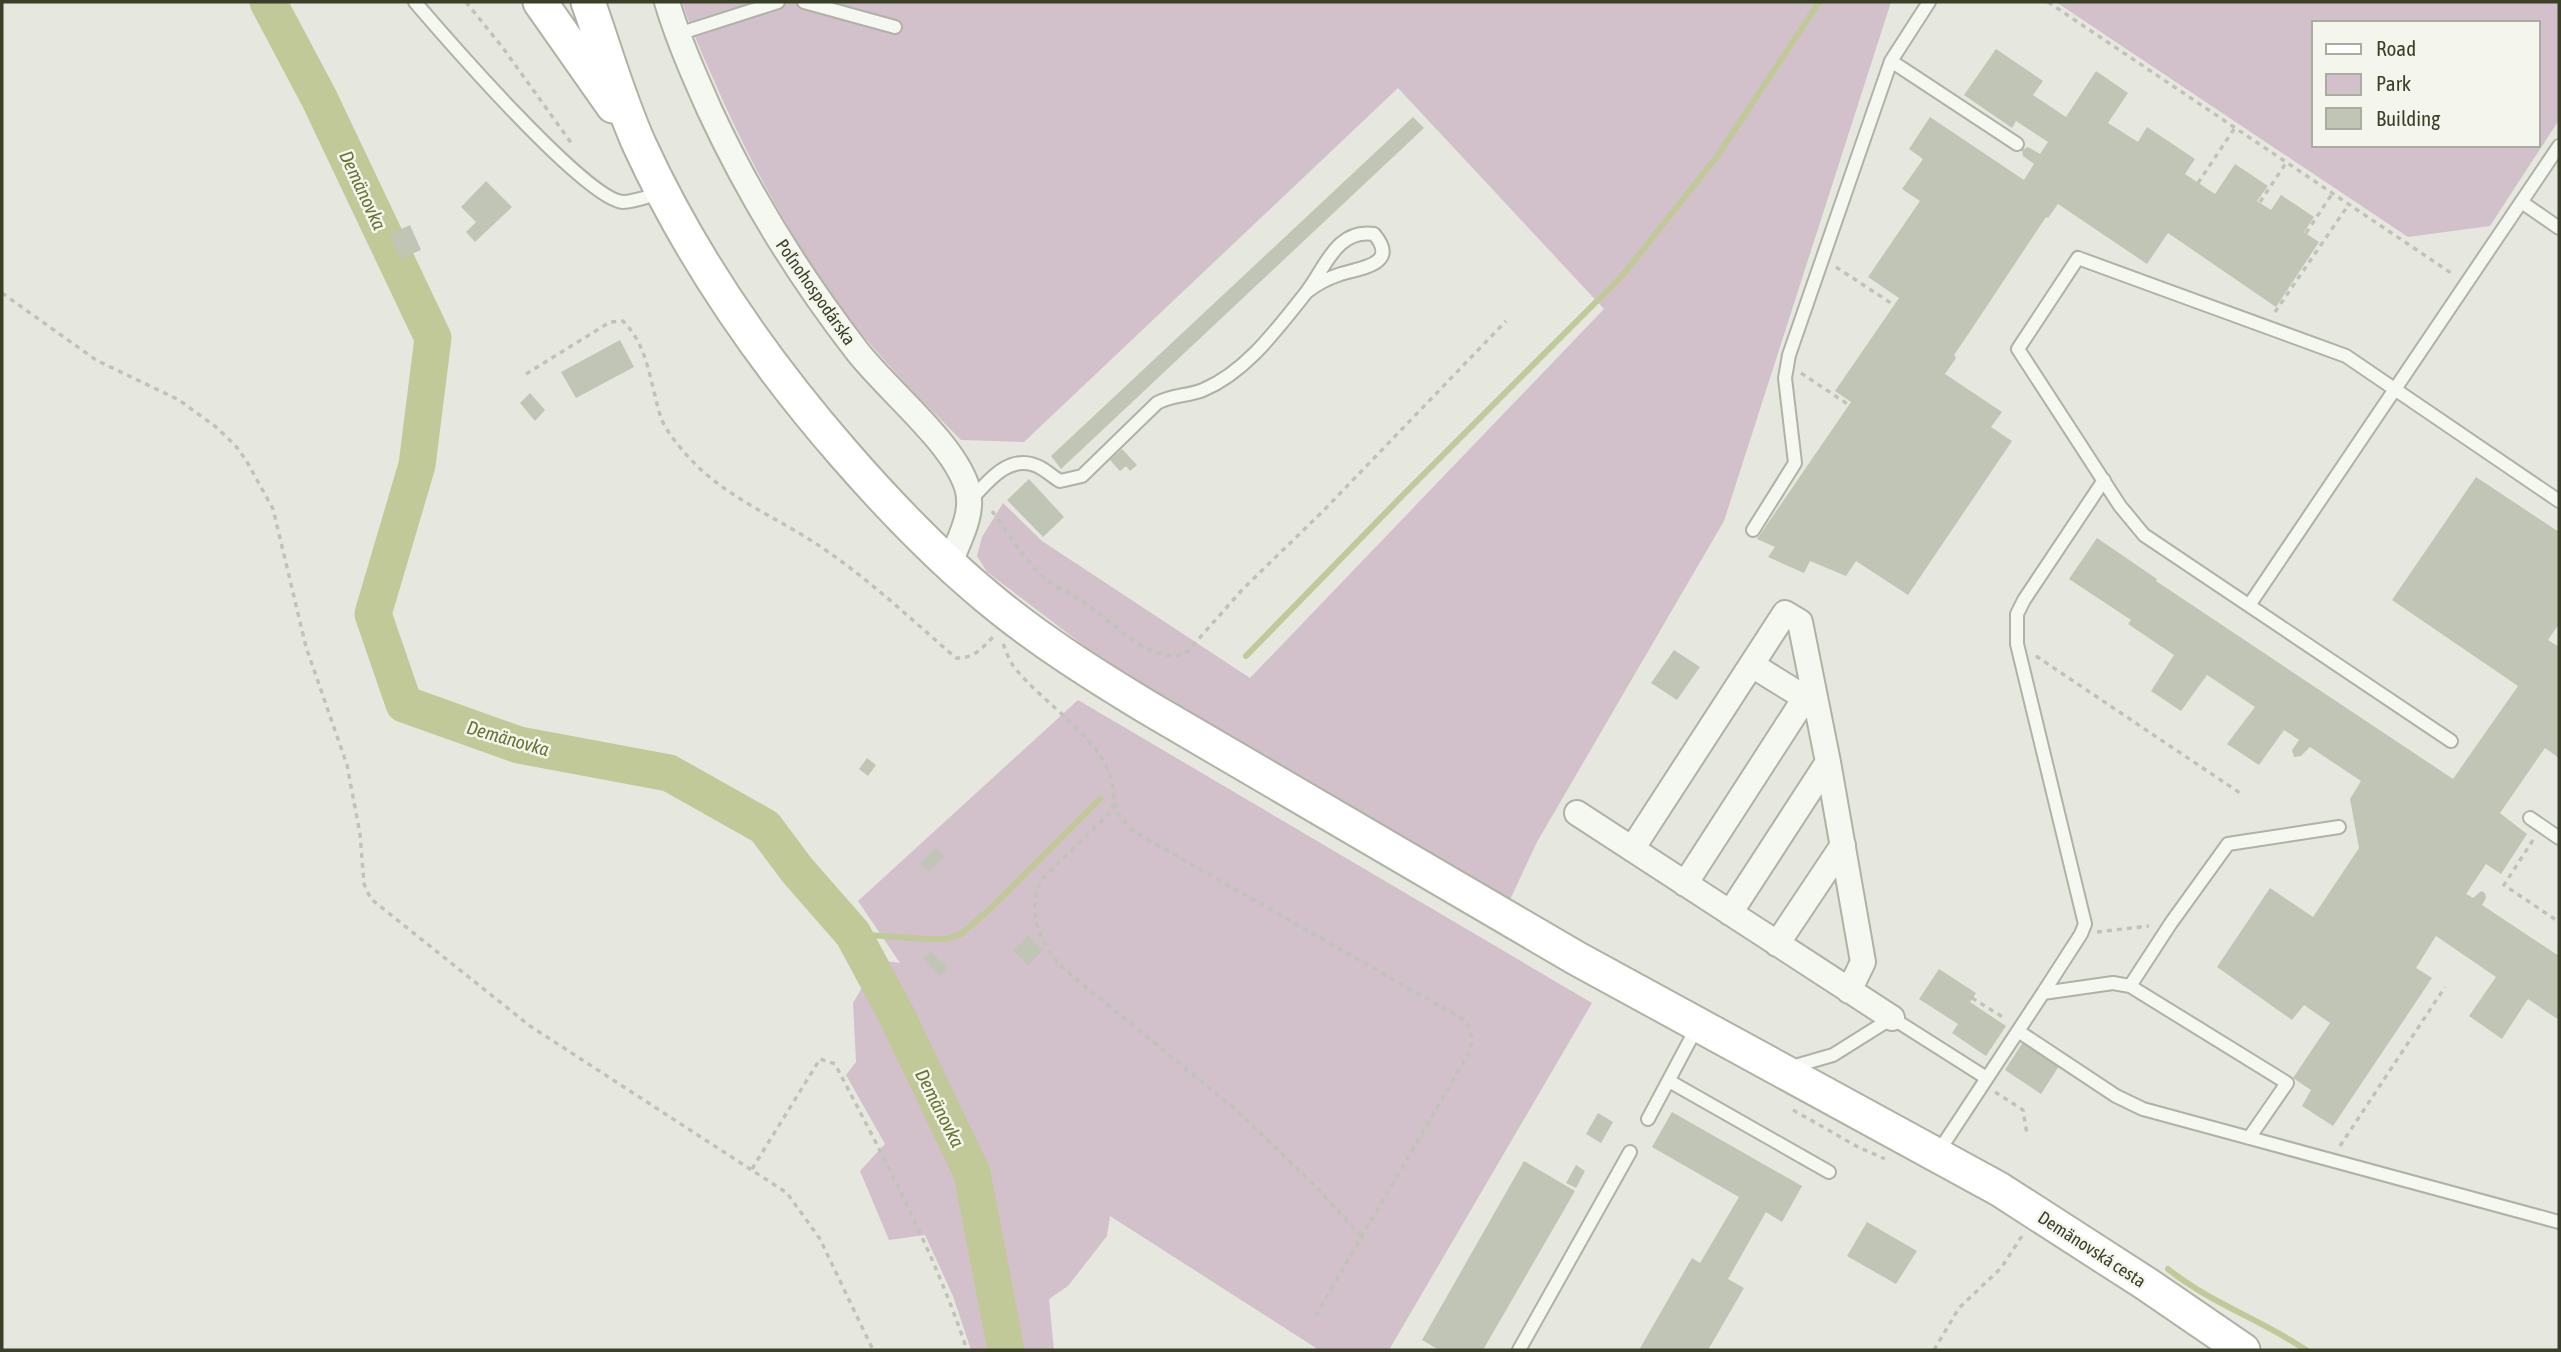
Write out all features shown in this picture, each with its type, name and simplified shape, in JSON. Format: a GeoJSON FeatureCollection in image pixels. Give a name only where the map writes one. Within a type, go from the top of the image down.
{"type":"FeatureCollection","features":[{"type":"Feature","properties":{"kind":"main road"},"geometry":{"type":"LineString","coordinates":[[540,2],[638,143]]}},
{"type":"Feature","properties":{"kind":"main road"},"geometry":{"type":"LineString","coordinates":[[588,2],[638,143]]}},
{"type":"Feature","properties":{"kind":"main road","name":"Demänovská cesta"},"geometry":{"type":"LineString","coordinates":[[638,143],[662,193],[705,267],[774,370],[861,474],[903,519],[997,605],[1044,641],[1147,707],[1576,958],[1937,1154],[2034,1212],[2243,1350]]}},
{"type":"Feature","properties":{"kind":"street","name":"Poľnohospodárska"},"geometry":{"type":"LineString","coordinates":[[667,2],[678,34],[729,151],[784,249],[808,286],[866,362],[943,447],[974,497]]}},
{"type":"Feature","properties":{"kind":"street"},"geometry":{"type":"LineString","coordinates":[[950,563],[974,497]]}},
{"type":"Feature","properties":{"kind":"street"},"geometry":{"type":"LineString","coordinates":[[1632,849],[1786,613],[1800,622],[1810,701],[1828,762],[1863,962],[1849,991]]}},
{"type":"Feature","properties":{"kind":"street"},"geometry":{"type":"LineString","coordinates":[[1752,665],[1810,701]]}},
{"type":"Feature","properties":{"kind":"street"},"geometry":{"type":"LineString","coordinates":[[1685,884],[1810,701]]}},
{"type":"Feature","properties":{"kind":"street"},"geometry":{"type":"LineString","coordinates":[[1730,913],[1828,762]]}},
{"type":"Feature","properties":{"kind":"street"},"geometry":{"type":"LineString","coordinates":[[1577,813],[1892,1018]]}},
{"type":"Feature","properties":{"kind":"street"},"geometry":{"type":"LineString","coordinates":[[1777,944],[1843,845]]}},
{"type":"Feature","properties":{"kind":"lane"},"geometry":{"type":"LineString","coordinates":[[415,2],[536,134],[585,181],[622,202],[662,193]]}},
{"type":"Feature","properties":{"kind":"lane"},"geometry":{"type":"LineString","coordinates":[[678,34],[778,2]]}},
{"type":"Feature","properties":{"kind":"lane"},"geometry":{"type":"LineString","coordinates":[[804,2],[895,27]]}},
{"type":"Feature","properties":{"kind":"lane"},"geometry":{"type":"LineString","coordinates":[[1753,530],[1795,463],[1785,377],[1787,363],[1822,258],[1891,61],[1929,2]]}},
{"type":"Feature","properties":{"kind":"lane"},"geometry":{"type":"LineString","coordinates":[[1891,61],[2017,144]]}},
{"type":"Feature","properties":{"kind":"lane"},"geometry":{"type":"LineString","coordinates":[[2250,604],[2559,146]]}},
{"type":"Feature","properties":{"kind":"lane"},"geometry":{"type":"LineString","coordinates":[[2523,203],[2559,228]]}},
{"type":"Feature","properties":{"kind":"lane"},"geometry":{"type":"LineString","coordinates":[[974,497],[1003,468],[1016,463],[1030,464],[1060,481],[1082,476],[1157,404],[1169,397],[1204,389],[1230,375],[1251,357],[1308,291],[1340,243],[1353,235],[1374,234],[1383,251],[1379,260],[1372,266],[1324,280],[1308,291]]}},
{"type":"Feature","properties":{"kind":"lane"},"geometry":{"type":"LineString","coordinates":[[2451,741],[2144,535],[2120,506],[2018,349],[2078,258],[2346,356],[2559,501]]}},
{"type":"Feature","properties":{"kind":"lane"},"geometry":{"type":"LineString","coordinates":[[1937,1154],[2085,924],[2017,644],[2017,614],[2104,480]]}},
{"type":"Feature","properties":{"kind":"lane"},"geometry":{"type":"LineString","coordinates":[[2530,818],[2559,838]]}},
{"type":"Feature","properties":{"kind":"lane"},"geometry":{"type":"LineString","coordinates":[[2130,986],[2228,844],[2339,827]]}},
{"type":"Feature","properties":{"kind":"lane"},"geometry":{"type":"LineString","coordinates":[[2043,993],[2113,983],[2130,986],[2287,1083],[2249,1138]]}},
{"type":"Feature","properties":{"kind":"lane"},"geometry":{"type":"LineString","coordinates":[[1781,1070],[1833,1055],[1892,1018],[1983,1081]]}},
{"type":"Feature","properties":{"kind":"lane"},"geometry":{"type":"LineString","coordinates":[[1648,1119],[1698,1025]]}},
{"type":"Feature","properties":{"kind":"lane"},"geometry":{"type":"LineString","coordinates":[[2018,1031],[2130,1104],[2559,1222]]}},
{"type":"Feature","properties":{"kind":"lane"},"geometry":{"type":"LineString","coordinates":[[1669,1081],[1829,1172]]}},
{"type":"Feature","properties":{"kind":"lane"},"geometry":{"type":"LineString","coordinates":[[1519,1350],[1630,1152]]}},
{"type":"Feature","properties":{"kind":"path"},"geometry":{"type":"LineString","coordinates":[[466,2],[577,150],[585,165],[585,181]]}},
{"type":"Feature","properties":{"kind":"path"},"geometry":{"type":"LineString","coordinates":[[2048,2],[2234,129],[2468,283]]}},
{"type":"Feature","properties":{"kind":"path"},"geometry":{"type":"LineString","coordinates":[[2199,183],[2234,129]]}},
{"type":"Feature","properties":{"kind":"path"},"geometry":{"type":"LineString","coordinates":[[2260,202],[2286,163]]}},
{"type":"Feature","properties":{"kind":"path"},"geometry":{"type":"LineString","coordinates":[[2306,233],[2332,194]]}},
{"type":"Feature","properties":{"kind":"path"},"geometry":{"type":"LineString","coordinates":[[2265,326],[2348,204]]}},
{"type":"Feature","properties":{"kind":"path"},"geometry":{"type":"LineString","coordinates":[[1822,258],[1894,305]]}},
{"type":"Feature","properties":{"kind":"path"},"geometry":{"type":"LineString","coordinates":[[2,293],[96,360],[179,400],[216,427],[246,460],[273,509],[306,647],[347,765],[360,834],[364,884],[371,899],[530,1026],[788,1193],[820,1239],[873,1350]]}},
{"type":"Feature","properties":{"kind":"path"},"geometry":{"type":"LineString","coordinates":[[526,374],[610,322],[623,321],[635,333],[649,368],[662,421],[684,453],[742,500],[824,549],[956,658],[967,658],[975,654],[997,633],[1012,663],[1098,751],[1111,781],[1118,814],[1133,831],[1466,1021],[1472,1040],[1470,1051],[1316,1315]]}},
{"type":"Feature","properties":{"kind":"path"},"geometry":{"type":"LineString","coordinates":[[974,497],[1046,579],[1086,603],[1139,643],[1170,658],[1180,657],[1242,590],[1325,509],[1506,321]]}},
{"type":"Feature","properties":{"kind":"path"},"geometry":{"type":"LineString","coordinates":[[1787,363],[1849,405]]}},
{"type":"Feature","properties":{"kind":"path"},"geometry":{"type":"LineString","coordinates":[[2017,644],[2244,794]]}},
{"type":"Feature","properties":{"kind":"path"},"geometry":{"type":"LineString","coordinates":[[1114,801],[1112,811],[1041,880],[1036,891],[1035,922],[1050,954],[1064,969],[1224,1099],[1314,1185],[1362,1237]]}},
{"type":"Feature","properties":{"kind":"path"},"geometry":{"type":"LineString","coordinates":[[2542,827],[2504,885],[2559,922]]}},
{"type":"Feature","properties":{"kind":"path"},"geometry":{"type":"LineString","coordinates":[[2081,934],[2171,923]]}},
{"type":"Feature","properties":{"kind":"path"},"geometry":{"type":"LineString","coordinates":[[2331,1159],[2445,986]]}},
{"type":"Feature","properties":{"kind":"path"},"geometry":{"type":"LineString","coordinates":[[1972,998],[2006,1020],[2013,1009]]}},
{"type":"Feature","properties":{"kind":"path"},"geometry":{"type":"LineString","coordinates":[[752,1169],[820,1059],[835,1064],[903,1198],[956,1316],[967,1350]]}},
{"type":"Feature","properties":{"kind":"path"},"geometry":{"type":"LineString","coordinates":[[1983,1081],[2023,1110],[2027,1134]]}},
{"type":"Feature","properties":{"kind":"path"},"geometry":{"type":"LineString","coordinates":[[1934,1350],[1959,1308],[2001,1268],[2034,1212]]}},
{"type":"Feature","properties":{"kind":"green space"},"geometry":{"type":"Polygon","coordinates":[[[682,2],[1891,2],[1724,521],[1537,842],[1509,902],[1087,648],[987,572],[977,556],[982,537],[1003,503],[1042,541],[1250,678],[1604,309],[1398,88],[1024,442],[961,440],[873,347],[810,263],[778,210],[736,129],[682,2]]]}},
{"type":"Feature","properties":{"kind":"green space"},"geometry":{"type":"Polygon","coordinates":[[[2056,2],[2559,2],[2559,120],[2490,226],[2408,237],[2056,2]]]}},
{"type":"Feature","properties":{"kind":"green space"},"geometry":{"type":"Polygon","coordinates":[[[1078,700],[1592,1003],[1389,1350],[1319,1350],[1110,1216],[1107,1236],[1068,1286],[1049,1299],[1054,1350],[971,1350],[953,1296],[925,1235],[889,1240],[860,1171],[885,1144],[846,1075],[856,1062],[853,1003],[878,960],[900,963],[858,901],[1078,700]]]}},
{"type":"Feature","properties":{"kind":"building"},"geometry":{"type":"Polygon","coordinates":[[[1996,49],[2043,81],[2033,95],[2066,117],[2096,71],[2128,93],[2108,123],[2138,142],[2147,127],[2195,159],[2185,174],[2215,194],[2235,164],[2268,186],[2257,201],[2271,210],[2281,195],[2314,217],[2304,232],[2319,242],[2276,307],[2168,233],[2147,264],[2058,204],[2048,218],[2046,217],[1954,355],[1956,358],[1945,374],[2002,412],[1991,427],[2012,441],[1908,595],[1856,561],[1846,576],[1810,561],[1804,573],[1768,557],[1775,547],[1757,539],[1851,402],[1835,391],[1899,298],[1868,277],[1920,201],[1902,189],[1923,159],[1909,149],[1930,117],[2024,180],[2034,164],[2023,156],[2022,150],[2028,147],[2040,154],[2048,142],[2016,121],[2012,128],[1964,95],[1996,49]]]}},
{"type":"Feature","properties":{"kind":"building"},"geometry":{"type":"Polygon","coordinates":[[[1413,117],[1424,128],[1061,469],[1051,456],[1413,117]]]}},
{"type":"Feature","properties":{"kind":"building"},"geometry":{"type":"Polygon","coordinates":[[[486,181],[512,207],[475,242],[466,232],[476,222],[461,207],[486,181]]]}},
{"type":"Feature","properties":{"kind":"building"},"geometry":{"type":"Polygon","coordinates":[[[410,225],[421,250],[400,259],[390,234],[410,225]]]}},
{"type":"Feature","properties":{"kind":"building"},"geometry":{"type":"Polygon","coordinates":[[[620,340],[634,367],[576,398],[561,372],[620,340]]]}},
{"type":"Feature","properties":{"kind":"building"},"geometry":{"type":"Polygon","coordinates":[[[530,393],[545,410],[535,421],[520,403],[530,393]]]}},
{"type":"Feature","properties":{"kind":"building"},"geometry":{"type":"Polygon","coordinates":[[[1122,449],[1137,465],[1130,471],[1126,466],[1120,471],[1110,460],[1122,449]]]}},
{"type":"Feature","properties":{"kind":"building"},"geometry":{"type":"Polygon","coordinates":[[[2476,477],[2559,532],[2559,624],[2548,640],[2559,647],[2559,758],[2545,748],[2500,813],[2527,834],[2501,874],[2486,864],[2466,894],[2473,898],[2481,891],[2485,893],[2486,898],[2482,905],[2559,956],[2559,1020],[2528,999],[2502,1039],[2469,1016],[2496,977],[2436,936],[2416,968],[2432,978],[2333,1126],[2302,1106],[2311,1090],[2293,1078],[2330,1023],[2304,1005],[2292,1020],[2217,967],[2270,888],[2313,917],[2359,848],[2350,799],[2361,781],[2310,747],[2301,756],[2294,757],[2292,750],[2299,740],[2284,730],[2259,765],[2227,744],[2255,707],[2207,675],[2181,711],[2151,691],[2174,655],[2128,624],[2131,620],[2069,579],[2097,538],[2157,579],[2156,581],[2453,779],[2518,686],[2392,600],[2476,477]]]}},
{"type":"Feature","properties":{"kind":"building"},"geometry":{"type":"Polygon","coordinates":[[[1029,479],[1064,517],[1043,537],[1007,500],[1029,479]]]}},
{"type":"Feature","properties":{"kind":"building"},"geometry":{"type":"Polygon","coordinates":[[[1674,650],[1700,667],[1677,700],[1651,683],[1674,650]]]}},
{"type":"Feature","properties":{"kind":"building"},"geometry":{"type":"Polygon","coordinates":[[[867,758],[876,765],[868,776],[859,769],[867,758]]]}},
{"type":"Feature","properties":{"kind":"building"},"geometry":{"type":"Polygon","coordinates":[[[936,848],[945,856],[929,872],[920,863],[936,848]]]}},
{"type":"Feature","properties":{"kind":"building"},"geometry":{"type":"Polygon","coordinates":[[[1028,935],[1043,950],[1028,965],[1013,951],[1028,935]]]}},
{"type":"Feature","properties":{"kind":"building"},"geometry":{"type":"Polygon","coordinates":[[[931,952],[948,968],[940,976],[923,959],[931,952]]]}},
{"type":"Feature","properties":{"kind":"building"},"geometry":{"type":"Polygon","coordinates":[[[1939,969],[1976,993],[1970,1002],[2006,1026],[1986,1056],[1952,1033],[1958,1024],[1919,999],[1939,969]]]}},
{"type":"Feature","properties":{"kind":"building"},"geometry":{"type":"Polygon","coordinates":[[[2025,1039],[2061,1063],[2041,1094],[2005,1070],[2025,1039]]]}},
{"type":"Feature","properties":{"kind":"building"},"geometry":{"type":"Polygon","coordinates":[[[1672,1112],[1802,1186],[1782,1222],[1766,1212],[1728,1279],[1744,1288],[1708,1350],[1639,1350],[1692,1258],[1700,1263],[1739,1197],[1652,1147],[1672,1112]]]}},
{"type":"Feature","properties":{"kind":"building"},"geometry":{"type":"Polygon","coordinates":[[[1598,1113],[1613,1122],[1601,1143],[1586,1134],[1598,1113]]]}},
{"type":"Feature","properties":{"kind":"building"},"geometry":{"type":"Polygon","coordinates":[[[1524,1161],[1575,1191],[1483,1350],[1439,1350],[1422,1340],[1524,1161]]]}},
{"type":"Feature","properties":{"kind":"building"},"geometry":{"type":"Polygon","coordinates":[[[1576,1165],[1585,1171],[1576,1188],[1566,1183],[1576,1165]]]}},
{"type":"Feature","properties":{"kind":"building"},"geometry":{"type":"Polygon","coordinates":[[[1867,1222],[1917,1251],[1896,1284],[1847,1256],[1867,1222]]]}},
{"type":"Feature","properties":{"kind":"waterway","name":"Demänovka"},"geometry":{"type":"LineString","coordinates":[[268,2],[319,98],[433,338],[417,465],[373,614],[404,704],[519,745],[669,773],[765,827],[797,870],[853,934],[896,1014],[972,1173],[1006,1350]]}},
{"type":"Feature","properties":{"kind":"waterway"},"geometry":{"type":"LineString","coordinates":[[1246,656],[1622,276],[1718,155],[1819,2]]}},
{"type":"Feature","properties":{"kind":"waterway"},"geometry":{"type":"LineString","coordinates":[[853,934],[928,939],[946,939],[961,934],[991,908],[1100,799]]}},
{"type":"Feature","properties":{"kind":"waterway"},"geometry":{"type":"LineString","coordinates":[[2168,1269],[2201,1292],[2306,1350]]}}]}
